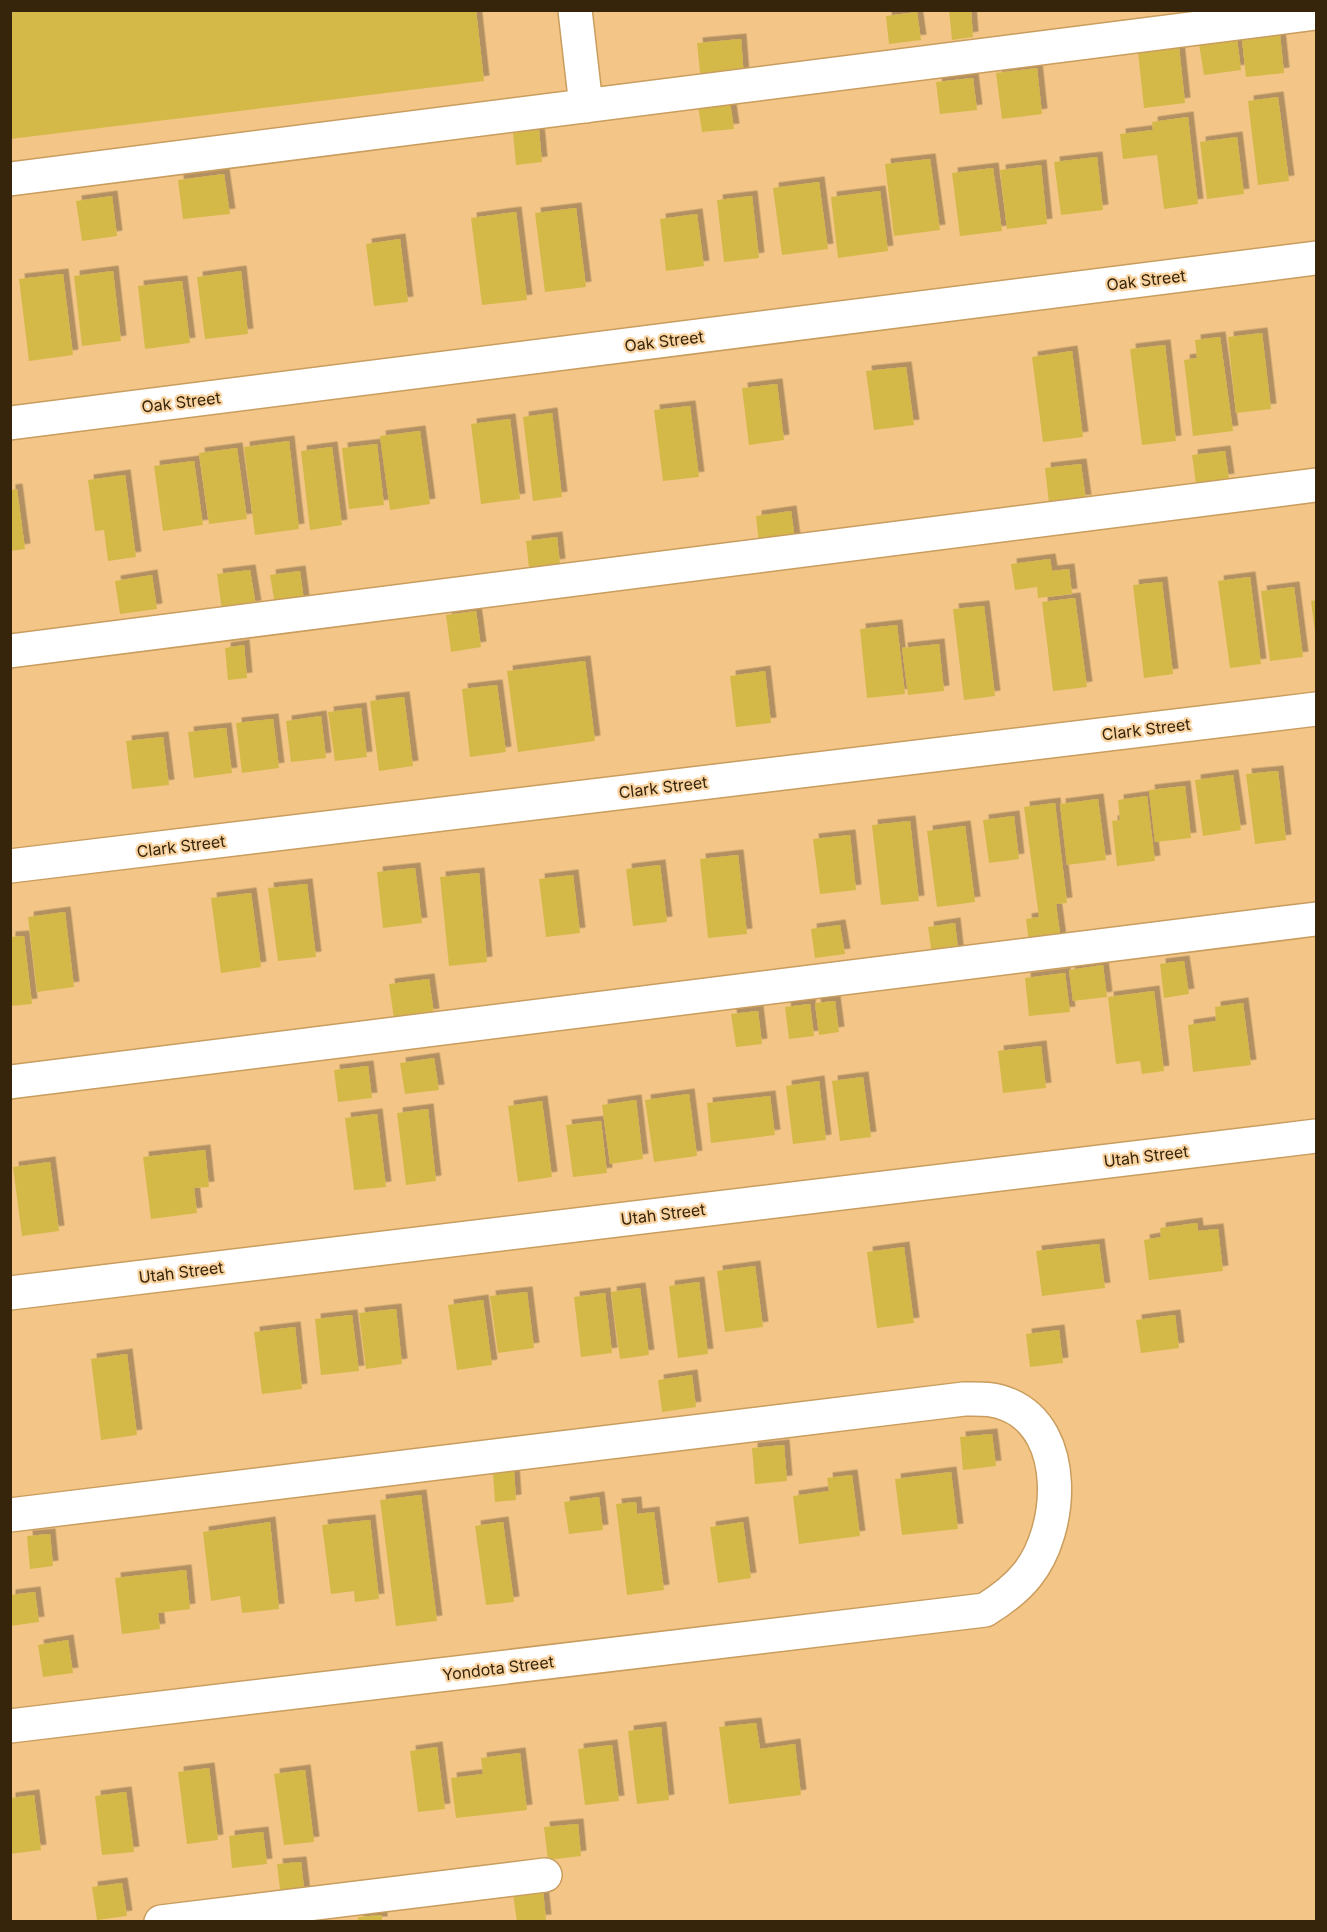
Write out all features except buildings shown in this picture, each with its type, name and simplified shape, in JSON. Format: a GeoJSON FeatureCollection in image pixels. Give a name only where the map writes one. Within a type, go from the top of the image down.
{"type":"FeatureCollection","features":[{"type":"Feature","properties":{"kind":"street"},"geometry":{"type":"LineString","coordinates":[[574,10],[586,106]]}},
{"type":"Feature","properties":{"kind":"street"},"geometry":{"type":"LineString","coordinates":[[10,179],[1317,14]]}},
{"type":"Feature","properties":{"kind":"street","name":"Oak Street"},"geometry":{"type":"LineString","coordinates":[[10,423],[1317,258]]}},
{"type":"Feature","properties":{"kind":"street"},"geometry":{"type":"LineString","coordinates":[[10,651],[1317,485]]}},
{"type":"Feature","properties":{"kind":"street","name":"Clark Street"},"geometry":{"type":"LineString","coordinates":[[10,866],[1317,709]]}},
{"type":"Feature","properties":{"kind":"street"},"geometry":{"type":"LineString","coordinates":[[10,1082],[1317,919]]}},
{"type":"Feature","properties":{"kind":"street","name":"Utah Street"},"geometry":{"type":"LineString","coordinates":[[10,1293],[1317,1136]]}},
{"type":"Feature","properties":{"kind":"street","name":"Yondota Street"},"geometry":{"type":"LineString","coordinates":[[10,1515],[952,1401],[990,1399],[1011,1405],[1031,1420],[1044,1440],[1056,1492],[1052,1520],[1042,1550],[1028,1574],[1008,1595],[985,1610],[10,1726]]}},
{"type":"Feature","properties":{"kind":"street"},"geometry":{"type":"LineString","coordinates":[[161,1922],[545,1875]]}}]}
